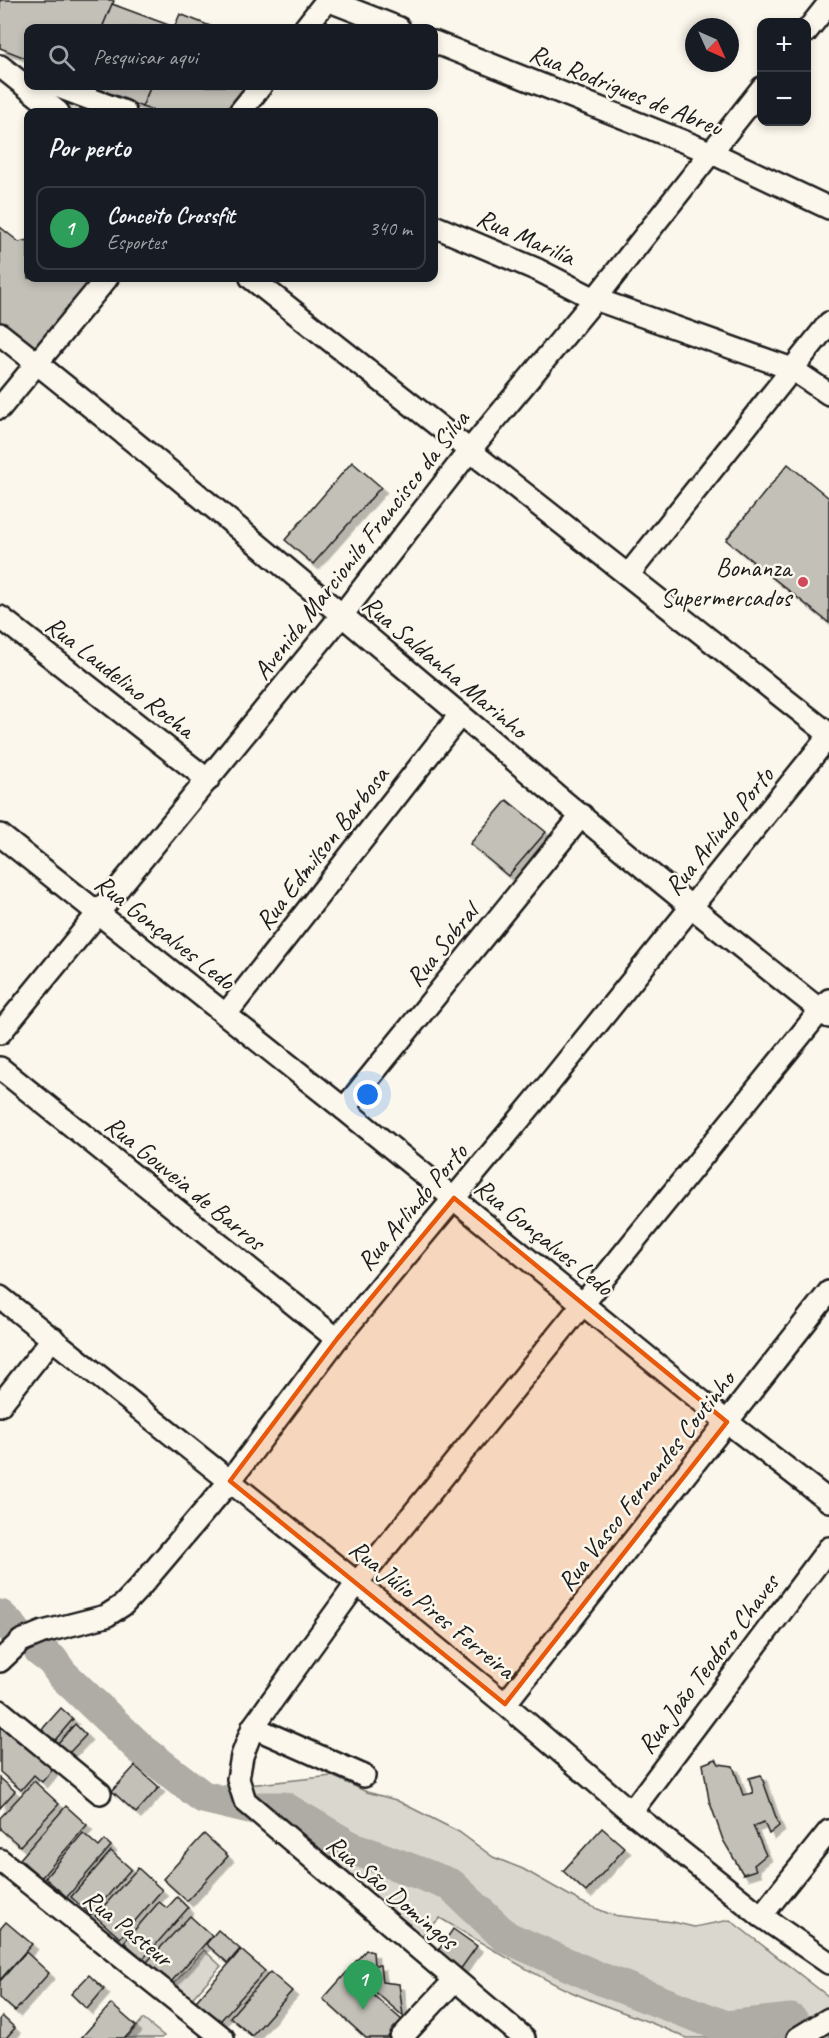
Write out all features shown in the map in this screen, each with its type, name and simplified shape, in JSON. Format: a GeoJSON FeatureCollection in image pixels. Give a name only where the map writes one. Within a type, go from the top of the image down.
{"type":"FeatureCollection","features":[{"type":"Feature","properties":{"kind":"street"},"geometry":{"type":"LineString","coordinates":[[308,24],[327,0],[389,24]]}},
{"type":"Feature","properties":{"kind":"street"},"geometry":{"type":"LineString","coordinates":[[811,27],[829,3]]}},
{"type":"Feature","properties":{"kind":"street","name":"Rua Rodrigues de Abreu"},"geometry":{"type":"LineString","coordinates":[[438,44],[710,152],[829,208]]}},
{"type":"Feature","properties":{"kind":"street"},"geometry":{"type":"LineString","coordinates":[[0,65],[24,74]]}},
{"type":"Feature","properties":{"kind":"street"},"geometry":{"type":"LineString","coordinates":[[0,65],[24,84]]}},
{"type":"Feature","properties":{"kind":"street"},"geometry":{"type":"LineString","coordinates":[[31,90],[53,108]]}},
{"type":"Feature","properties":{"kind":"street"},"geometry":{"type":"LineString","coordinates":[[67,90],[114,108]]}},
{"type":"Feature","properties":{"kind":"street"},"geometry":{"type":"LineString","coordinates":[[243,108],[258,90]]}},
{"type":"Feature","properties":{"kind":"street","name":"Avenida Marcionilo Francisco da Silva"},"geometry":{"type":"LineString","coordinates":[[0,1033],[342,615],[470,450],[595,299],[757,94]]}},
{"type":"Feature","properties":{"kind":"street","name":"Rua Marilía"},"geometry":{"type":"LineString","coordinates":[[438,228],[538,270],[595,299],[792,369],[829,394]]}},
{"type":"Feature","properties":{"kind":"street"},"geometry":{"type":"LineString","coordinates":[[0,408],[104,282]]}},
{"type":"Feature","properties":{"kind":"street"},"geometry":{"type":"LineString","coordinates":[[256,282],[829,735]]}},
{"type":"Feature","properties":{"kind":"street"},"geometry":{"type":"LineString","coordinates":[[628,575],[829,323]]}},
{"type":"Feature","properties":{"kind":"street","name":"Rua Saldanha Marinho"},"geometry":{"type":"LineString","coordinates":[[0,334],[693,907],[826,1009]]}},
{"type":"Feature","properties":{"kind":"street","name":"Rua Laudelino Rocha"},"geometry":{"type":"LineString","coordinates":[[0,617],[208,780]]}},
{"type":"Feature","properties":{"kind":"street","name":"Rua Edmilson Barbosa"},"geometry":{"type":"LineString","coordinates":[[226,1014],[460,716]]}},
{"type":"Feature","properties":{"kind":"street","name":"Rua Arlindo Porto"},"geometry":{"type":"LineString","coordinates":[[0,1661],[21,1641],[43,1632],[106,1616],[123,1605],[140,1587],[230,1481],[337,1339],[693,907],[829,735]]}},
{"type":"Feature","properties":{"kind":"street","name":"Rua Sobral"},"geometry":{"type":"LineString","coordinates":[[344,1109],[582,815]]}},
{"type":"Feature","properties":{"kind":"street","name":"Rua Gonçalves Ledo"},"geometry":{"type":"LineString","coordinates":[[0,835],[344,1109],[727,1422],[829,1501]]}},
{"type":"Feature","properties":{"kind":"street"},"geometry":{"type":"LineString","coordinates":[[364,1776],[253,1727],[357,1583],[826,1009]]}},
{"type":"Feature","properties":{"kind":"street","name":"Rua Gouveia de Barros"},"geometry":{"type":"LineString","coordinates":[[0,1068],[337,1339]]}},
{"type":"Feature","properties":{"kind":"street","name":"Rua Vasco Fernandes Coutinho"},"geometry":{"type":"LineString","coordinates":[[504,1704],[829,1292]]}},
{"type":"Feature","properties":{"kind":"street","name":"Rua Júlio Pires Ferreira"},"geometry":{"type":"LineString","coordinates":[[0,1297],[357,1583],[631,1812],[761,1916],[829,1963]]}},
{"type":"Feature","properties":{"kind":"street"},"geometry":{"type":"LineString","coordinates":[[0,1405],[53,1338]]}},
{"type":"Feature","properties":{"kind":"street","name":"Rua João Teodoro Chaves"},"geometry":{"type":"LineString","coordinates":[[631,1812],[829,1548]]}},
{"type":"Feature","properties":{"kind":"street"},"geometry":{"type":"LineString","coordinates":[[0,1711],[100,1793]]}},
{"type":"Feature","properties":{"kind":"street","name":"Rua São Domingos"},"geometry":{"type":"LineString","coordinates":[[253,1727],[242,1756],[238,1779],[245,1801],[454,1981],[524,2038]]}},
{"type":"Feature","properties":{"kind":"street"},"geometry":{"type":"LineString","coordinates":[[761,1916],[829,1831]]}},
{"type":"Feature","properties":{"kind":"street","name":"Rua Pasteur"},"geometry":{"type":"LineString","coordinates":[[0,1860],[223,2038]]}},
{"type":"Feature","properties":{"kind":"street"},"geometry":{"type":"LineString","coordinates":[[400,2038],[454,1981]]}},
{"type":"Feature","properties":{"kind":"street"},"geometry":{"type":"LineString","coordinates":[[804,2034],[829,2019]]}},
{"type":"Feature","properties":{"kind":"highlighted area"},"geometry":{"type":"Polygon","coordinates":[[[454,1198],[727,1422],[505,1704],[230,1481],[337,1339],[454,1198]]]}},
{"type":"Feature","properties":{"kind":"shaded area"},"geometry":{"type":"Polygon","coordinates":[[[41,90],[49,90],[100,108],[60,108],[41,90]]]}},
{"type":"Feature","properties":{"kind":"shaded area"},"geometry":{"type":"Polygon","coordinates":[[[332,1776],[367,1792],[396,1800],[459,1832],[493,1857],[523,1869],[581,1902],[612,1915],[673,1922],[694,1927],[730,1920],[829,1997],[829,2038],[686,2038],[567,1990],[519,1965],[440,1918],[410,1947],[263,1824],[249,1785],[332,1776]]]}},
{"type":"Feature","properties":{"kind":"shaded area"},"geometry":{"type":"Polygon","coordinates":[[[204,1950],[221,1966],[187,2004],[169,1989],[204,1950]]]}},
{"type":"Feature","properties":{"kind":"shaded area"},"geometry":{"type":"Polygon","coordinates":[[[143,2019],[164,2036],[162,2038],[127,2038],[143,2019]]]}},
{"type":"Feature","properties":{"kind":"building"},"geometry":{"type":"Polygon","coordinates":[[[0,0],[114,1],[104,24],[24,24],[24,57],[0,48],[0,0]]]}},
{"type":"Feature","properties":{"kind":"building"},"geometry":{"type":"Polygon","coordinates":[[[112,4],[166,24],[104,24],[112,4]]]}},
{"type":"Feature","properties":{"kind":"building"},"geometry":{"type":"Polygon","coordinates":[[[180,14],[205,24],[176,24],[180,14]]]}},
{"type":"Feature","properties":{"kind":"building"},"geometry":{"type":"Polygon","coordinates":[[[102,90],[149,90],[142,107],[102,90]]]}},
{"type":"Feature","properties":{"kind":"building"},"geometry":{"type":"Polygon","coordinates":[[[149,90],[250,90],[235,108],[142,107],[149,90]]]}},
{"type":"Feature","properties":{"kind":"building"},"geometry":{"type":"Polygon","coordinates":[[[0,227],[19,242],[24,241],[24,282],[95,282],[38,352],[0,322],[0,227]]]}},
{"type":"Feature","properties":{"kind":"building"},"geometry":{"type":"Polygon","coordinates":[[[352,462],[381,487],[313,564],[285,540],[352,462]]]}},
{"type":"Feature","properties":{"kind":"building","name":"Bonanza Supermercados"},"geometry":{"type":"Polygon","coordinates":[[[788,464],[829,498],[829,623],[726,540],[788,464]]]}},
{"type":"Feature","properties":{"kind":"building"},"geometry":{"type":"Polygon","coordinates":[[[507,800],[546,832],[508,876],[470,844],[507,800]]]}},
{"type":"Feature","properties":{"kind":"building"},"geometry":{"type":"Polygon","coordinates":[[[61,1708],[73,1719],[50,1746],[37,1735],[61,1708]]]}},
{"type":"Feature","properties":{"kind":"building"},"geometry":{"type":"Polygon","coordinates":[[[0,1723],[53,1769],[42,1782],[34,1775],[21,1790],[0,1772],[0,1723]]]}},
{"type":"Feature","properties":{"kind":"building"},"geometry":{"type":"Polygon","coordinates":[[[75,1724],[86,1735],[69,1753],[58,1743],[75,1724]]]}},
{"type":"Feature","properties":{"kind":"building"},"geometry":{"type":"Polygon","coordinates":[[[716,1759],[719,1764],[733,1766],[743,1795],[753,1793],[749,1778],[761,1775],[779,1826],[769,1834],[764,1822],[753,1826],[766,1855],[754,1865],[756,1870],[743,1874],[723,1840],[709,1800],[703,1764],[716,1759]]]}},
{"type":"Feature","properties":{"kind":"building"},"geometry":{"type":"Polygon","coordinates":[[[135,1766],[159,1787],[136,1813],[112,1791],[135,1766]]]}},
{"type":"Feature","properties":{"kind":"building"},"geometry":{"type":"Polygon","coordinates":[[[0,1778],[15,1791],[0,1808],[0,1778]]]}},
{"type":"Feature","properties":{"kind":"building"},"geometry":{"type":"Polygon","coordinates":[[[34,1781],[59,1804],[20,1846],[0,1829],[0,1818],[34,1781]]]}},
{"type":"Feature","properties":{"kind":"building"},"geometry":{"type":"Polygon","coordinates":[[[66,1806],[87,1825],[41,1878],[20,1859],[66,1806]]]}},
{"type":"Feature","properties":{"kind":"building"},"geometry":{"type":"Polygon","coordinates":[[[602,1828],[625,1848],[586,1892],[563,1871],[602,1828]]]}},
{"type":"Feature","properties":{"kind":"building"},"geometry":{"type":"Polygon","coordinates":[[[83,1833],[99,1847],[105,1840],[111,1846],[67,1897],[45,1878],[83,1833]]]}},
{"type":"Feature","properties":{"kind":"building"},"geometry":{"type":"Polygon","coordinates":[[[204,1834],[228,1856],[187,1901],[163,1879],[204,1834]]]}},
{"type":"Feature","properties":{"kind":"building"},"geometry":{"type":"Polygon","coordinates":[[[111,1851],[131,1869],[91,1915],[71,1897],[111,1851]]]}},
{"type":"Feature","properties":{"kind":"building"},"geometry":{"type":"Polygon","coordinates":[[[138,1868],[162,1890],[120,1938],[95,1916],[138,1868]]]}},
{"type":"Feature","properties":{"kind":"building"},"geometry":{"type":"Polygon","coordinates":[[[177,1897],[188,1908],[143,1959],[124,1942],[159,1902],[167,1908],[177,1897]]]}},
{"type":"Feature","properties":{"kind":"building"},"geometry":{"type":"Polygon","coordinates":[[[190,1916],[212,1936],[170,1983],[147,1962],[190,1916]]]}},
{"type":"Feature","properties":{"kind":"building"},"geometry":{"type":"Polygon","coordinates":[[[6,1922],[32,1944],[0,1980],[0,1929],[6,1922]]]}},
{"type":"Feature","properties":{"kind":"building"},"geometry":{"type":"Polygon","coordinates":[[[453,1929],[477,1946],[455,1977],[431,1961],[453,1929]]]}},
{"type":"Feature","properties":{"kind":"building"},"geometry":{"type":"Polygon","coordinates":[[[218,1930],[240,1949],[228,1963],[206,1944],[218,1930]]]}},
{"type":"Feature","properties":{"kind":"building"},"geometry":{"type":"Polygon","coordinates":[[[241,1950],[265,1971],[213,2029],[190,2008],[241,1950]]]}},
{"type":"Feature","properties":{"kind":"building"},"geometry":{"type":"Polygon","coordinates":[[[366,1950],[373,1952],[374,1965],[380,1965],[382,1982],[399,1984],[403,2016],[349,1969],[366,1950]]]}},
{"type":"Feature","properties":{"kind":"building"},"geometry":{"type":"Polygon","coordinates":[[[26,1952],[49,1973],[15,2011],[0,1998],[0,1981],[26,1952]]]}},
{"type":"Feature","properties":{"kind":"building"},"geometry":{"type":"Polygon","coordinates":[[[270,1972],[292,1991],[252,2036],[230,2017],[270,1972]]]}},
{"type":"Feature","properties":{"kind":"building"},"geometry":{"type":"Polygon","coordinates":[[[347,1972],[403,2021],[387,2038],[366,2038],[323,1999],[347,1972]]]}},
{"type":"Feature","properties":{"kind":"building"},"geometry":{"type":"Polygon","coordinates":[[[89,1975],[104,1989],[87,2009],[71,1994],[89,1975]]]}},
{"type":"Feature","properties":{"kind":"building"},"geometry":{"type":"Polygon","coordinates":[[[111,2004],[136,2026],[125,2038],[81,2038],[111,2004]]]}},
{"type":"Feature","properties":{"kind":"building"},"geometry":{"type":"Polygon","coordinates":[[[2,2016],[15,2028],[6,2038],[0,2038],[2,2016]]]}},
{"type":"Feature","properties":{"kind":"waterway"},"geometry":{"type":"LineString","coordinates":[[0,1616],[13,1629]]}},
{"type":"Feature","properties":{"kind":"waterway"},"geometry":{"type":"LineString","coordinates":[[40,1651],[52,1660],[62,1674],[142,1750],[203,1797],[249,1808]]}},
{"type":"Feature","properties":{"kind":"waterway"},"geometry":{"type":"LineString","coordinates":[[261,1808],[284,1808],[350,1847],[451,1885],[506,1937],[601,1979],[726,2027],[791,2020],[808,2038]]}},
{"type":"Feature","properties":{"kind":"place","name":"Bonanza Supermercados"},"geometry":{"type":"Point","coordinates":[803,582]}},
{"type":"Feature","properties":{"kind":"place","name":"Conceito Crossfit"},"geometry":{"type":"Point","coordinates":[363,2010]}}]}
